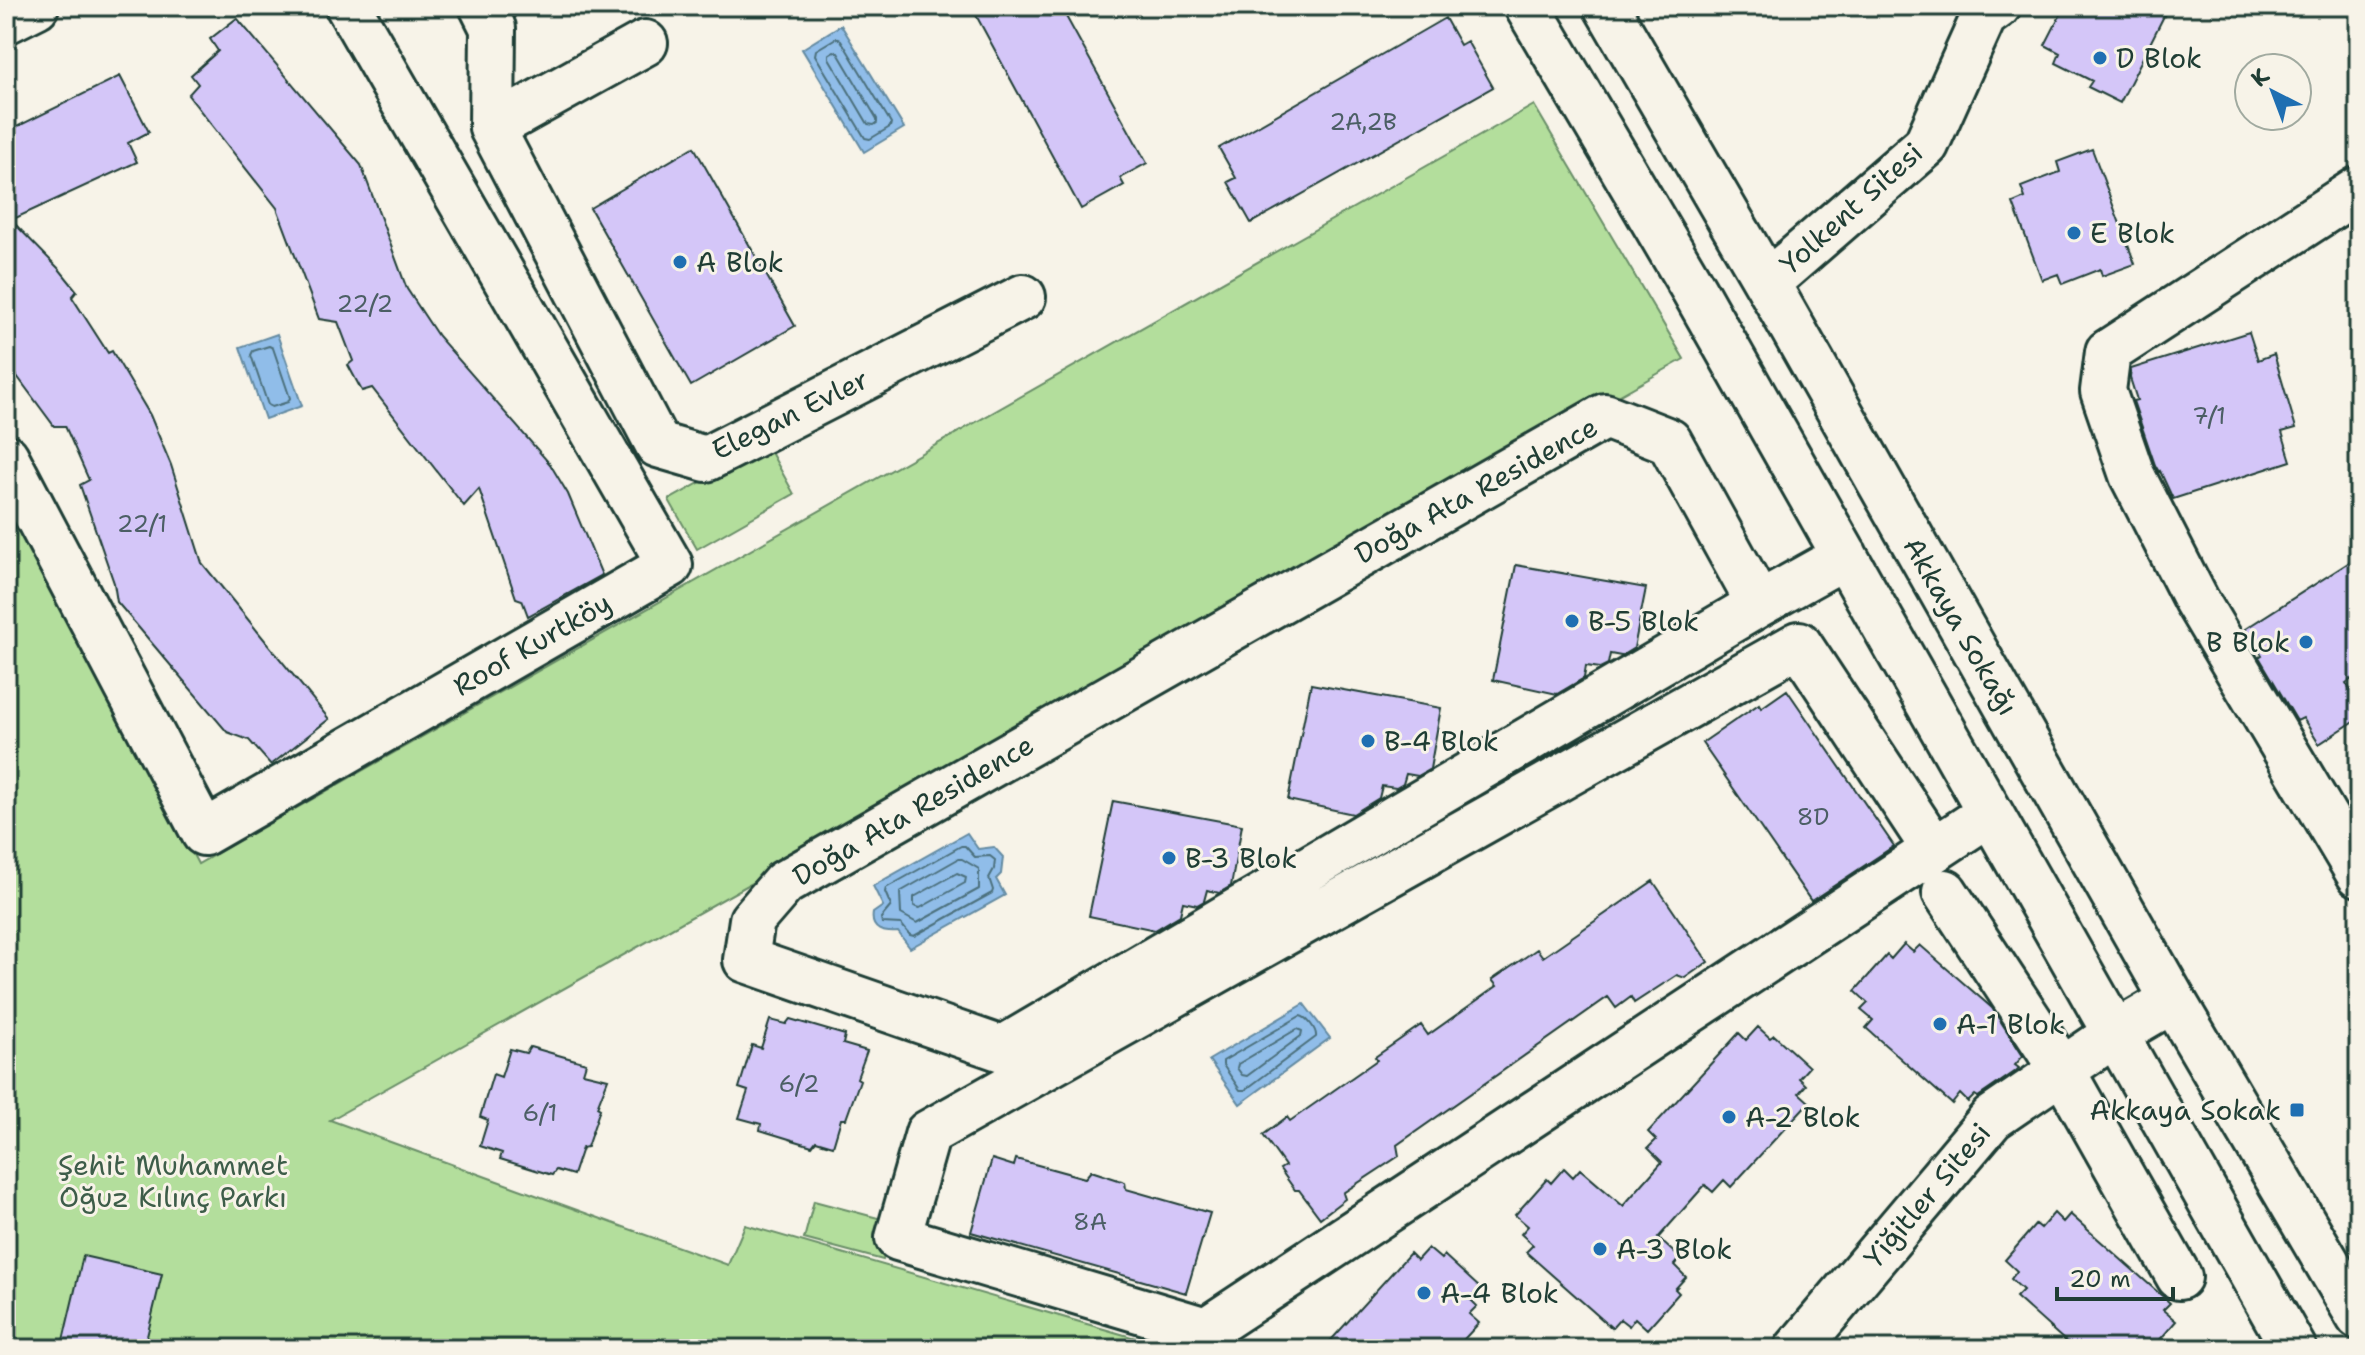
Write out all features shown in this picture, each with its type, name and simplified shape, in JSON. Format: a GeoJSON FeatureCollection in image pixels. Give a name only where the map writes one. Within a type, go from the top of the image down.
{"type":"FeatureCollection","features":[{"type":"Feature","properties":{"kind":"street"},"geometry":{"type":"LineString","coordinates":[[6,21],[36,6]]}},
{"type":"Feature","properties":{"kind":"street","name":"Roof Kurtköy"},"geometry":{"type":"LineString","coordinates":[[6,457],[204,833],[670,565],[348,6]]}},
{"type":"Feature","properties":{"kind":"street","name":"Elegan Evler"},"geometry":{"type":"LineString","coordinates":[[482,6],[493,28],[492,128],[658,445],[706,459],[1023,297]]}},
{"type":"Feature","properties":{"kind":"street"},"geometry":{"type":"LineString","coordinates":[[1527,6],[1694,290],[2294,1349]]}},
{"type":"Feature","properties":{"kind":"street","name":"Akkaya Sokağı"},"geometry":{"type":"LineString","coordinates":[[1606,6],[2173,1000],[2359,1317]]}},
{"type":"Feature","properties":{"kind":"street","name":"Yolkent Sitesi"},"geometry":{"type":"LineString","coordinates":[[1758,268],[1926,145],[1984,16],[1998,6]]}},
{"type":"Feature","properties":{"kind":"street"},"geometry":{"type":"LineString","coordinates":[[492,128],[645,43]]}},
{"type":"Feature","properties":{"kind":"street"},"geometry":{"type":"LineString","coordinates":[[2359,189],[2108,352],[2103,391],[2132,475],[2196,600],[2359,874]]}},
{"type":"Feature","properties":{"kind":"street"},"geometry":{"type":"LineString","coordinates":[[1694,290],[1758,268]]}},
{"type":"Feature","properties":{"kind":"street","name":"Doğa Ata Residence"},"geometry":{"type":"LineString","coordinates":[[1759,604],[1669,441],[1605,416],[784,883],[752,920],[746,960],[1002,1049],[1845,556]]}},
{"type":"Feature","properties":{"kind":"street"},"geometry":{"type":"LineString","coordinates":[[1934,849],[1799,644],[928,1133],[898,1238],[1206,1330],[1990,813]]}},
{"type":"Feature","properties":{"kind":"street"},"geometry":{"type":"LineString","coordinates":[[1945,892],[2062,1070],[2179,1277]]}},
{"type":"Feature","properties":{"kind":"street"},"geometry":{"type":"LineString","coordinates":[[2115,1034],[2173,1000]]}},
{"type":"Feature","properties":{"kind":"street","name":"Yiğitler Sitesi"},"geometry":{"type":"LineString","coordinates":[[1797,1349],[1992,1118],[2115,1034]]}},
{"type":"Feature","properties":{"kind":"green space","name":"Şehit Muhammet Oğuz Kılınç Parkı"},"geometry":{"type":"Polygon","coordinates":[[[1534,105],[1684,359],[330,1120],[728,1265],[745,1225],[1173,1349],[6,1349],[6,498],[198,864],[1534,105]]]}},
{"type":"Feature","properties":{"kind":"green space"},"geometry":{"type":"Polygon","coordinates":[[[767,445],[794,494],[697,549],[669,500],[767,445]]]}},
{"type":"Feature","properties":{"kind":"green space"},"geometry":{"type":"Polygon","coordinates":[[[814,1201],[893,1222],[883,1260],[804,1239],[814,1201]]]}},
{"type":"Feature","properties":{"kind":"water"},"geometry":{"type":"Polygon","coordinates":[[[841,25],[904,128],[864,152],[802,49],[841,25]]]}},
{"type":"Feature","properties":{"kind":"water"},"geometry":{"type":"Polygon","coordinates":[[[277,334],[302,406],[265,419],[240,347],[277,334]]]}},
{"type":"Feature","properties":{"kind":"water"},"geometry":{"type":"Polygon","coordinates":[[[967,833],[978,849],[994,847],[1003,857],[1001,874],[996,879],[1005,895],[910,948],[898,932],[876,927],[873,913],[883,906],[873,886],[967,833]]]}},
{"type":"Feature","properties":{"kind":"water"},"geometry":{"type":"Polygon","coordinates":[[[1304,1004],[1330,1038],[1240,1104],[1209,1060],[1304,1004]]]}},
{"type":"Feature","properties":{"kind":"building"},"geometry":{"type":"Polygon","coordinates":[[[971,6],[1045,6],[1051,17],[1063,11],[1147,163],[1120,178],[1124,185],[1081,209],[971,6]]]}},
{"type":"Feature","properties":{"kind":"building","name":"D Blok"},"geometry":{"type":"Polygon","coordinates":[[[2065,6],[2169,6],[2120,103],[2088,87],[2092,81],[2056,63],[2060,53],[2045,45],[2065,6]]]}},
{"type":"Feature","properties":{"kind":"building"},"geometry":{"type":"Polygon","coordinates":[[[237,18],[361,165],[407,289],[438,336],[550,464],[568,494],[602,575],[528,616],[522,600],[516,598],[479,489],[464,506],[372,388],[362,391],[348,365],[353,361],[338,322],[319,319],[277,208],[188,95],[198,84],[191,75],[218,51],[210,39],[237,18]]]}},
{"type":"Feature","properties":{"kind":"building"},"geometry":{"type":"Polygon","coordinates":[[[1445,18],[1460,45],[1467,41],[1493,87],[1251,223],[1228,182],[1236,178],[1219,148],[1445,18]]]}},
{"type":"Feature","properties":{"kind":"building"},"geometry":{"type":"Polygon","coordinates":[[[120,76],[149,132],[128,143],[137,162],[11,220],[77,291],[72,297],[108,353],[112,351],[150,415],[171,465],[202,563],[329,719],[271,765],[249,740],[227,732],[117,602],[114,583],[80,485],[89,480],[65,426],[54,426],[6,358],[6,132],[120,76]]]}},
{"type":"Feature","properties":{"kind":"building","name":"A Blok"},"geometry":{"type":"Polygon","coordinates":[[[694,147],[795,326],[691,386],[590,208],[694,147]]]}},
{"type":"Feature","properties":{"kind":"building","name":"E Blok"},"geometry":{"type":"Polygon","coordinates":[[[2092,149],[2135,264],[2102,276],[2100,269],[2062,284],[2058,274],[2042,280],[2013,203],[2025,198],[2021,187],[2060,172],[2057,162],[2092,149]]]}},
{"type":"Feature","properties":{"kind":"building"},"geometry":{"type":"Polygon","coordinates":[[[2249,332],[2258,360],[2274,354],[2296,428],[2282,432],[2291,461],[2173,499],[2155,465],[2133,401],[2137,400],[2130,378],[2131,369],[2249,332]]]}},
{"type":"Feature","properties":{"kind":"building","name":"B Blok"},"geometry":{"type":"Polygon","coordinates":[[[2359,556],[2359,674],[2346,683],[2359,704],[2359,718],[2319,744],[2303,718],[2297,721],[2245,629],[2359,556]]]}},
{"type":"Feature","properties":{"kind":"building","name":"B-5 Blok"},"geometry":{"type":"Polygon","coordinates":[[[1516,565],[1646,588],[1634,648],[1621,656],[1610,654],[1608,664],[1600,668],[1586,666],[1584,678],[1557,694],[1493,680],[1516,565]]]}},
{"type":"Feature","properties":{"kind":"building","name":"B-4 Blok"},"geometry":{"type":"Polygon","coordinates":[[[1311,684],[1441,708],[1430,769],[1418,776],[1406,774],[1403,784],[1396,788],[1382,786],[1379,798],[1353,814],[1288,800],[1311,684]]]}},
{"type":"Feature","properties":{"kind":"building"},"geometry":{"type":"Polygon","coordinates":[[[1787,690],[1894,846],[1811,901],[1702,743],[1759,704],[1761,708],[1787,690]]]}},
{"type":"Feature","properties":{"kind":"building","name":"B-3 Blok"},"geometry":{"type":"Polygon","coordinates":[[[1113,801],[1242,825],[1231,886],[1219,893],[1207,890],[1204,901],[1197,905],[1183,902],[1180,915],[1155,930],[1089,916],[1113,801]]]}},
{"type":"Feature","properties":{"kind":"building"},"geometry":{"type":"Polygon","coordinates":[[[1653,881],[1708,962],[1685,978],[1677,975],[1634,1003],[1631,997],[1616,1008],[1608,997],[1397,1145],[1399,1156],[1343,1193],[1345,1199],[1320,1218],[1280,1169],[1285,1166],[1263,1135],[1287,1117],[1290,1121],[1421,1025],[1428,1035],[1497,986],[1492,980],[1537,949],[1543,957],[1653,881]]]}},
{"type":"Feature","properties":{"kind":"building","name":"A-1 Blok"},"geometry":{"type":"Polygon","coordinates":[[[1904,944],[1913,952],[1920,945],[1992,1008],[2023,1056],[2015,1065],[2019,1068],[2016,1071],[1968,1102],[1960,1094],[1952,1104],[1866,1028],[1873,1020],[1861,1010],[1868,1003],[1855,991],[1887,955],[1891,959],[1904,944]]]}},
{"type":"Feature","properties":{"kind":"building"},"geometry":{"type":"Polygon","coordinates":[[[790,1019],[845,1035],[843,1044],[867,1051],[857,1078],[860,1080],[846,1119],[841,1119],[833,1146],[816,1141],[812,1146],[760,1130],[761,1124],[739,1118],[748,1091],[739,1088],[752,1045],[761,1048],[770,1020],[786,1024],[790,1019]]]}},
{"type":"Feature","properties":{"kind":"building"},"geometry":{"type":"Polygon","coordinates":[[[1758,1027],[1770,1038],[1774,1035],[1809,1067],[1799,1078],[1806,1085],[1799,1093],[1809,1102],[1731,1187],[1724,1180],[1713,1192],[1705,1185],[1658,1238],[1680,1258],[1674,1265],[1686,1277],[1675,1289],[1679,1293],[1647,1329],[1635,1318],[1629,1326],[1620,1319],[1612,1328],[1526,1252],[1533,1245],[1521,1234],[1528,1226],[1515,1215],[1547,1179],[1551,1183],[1564,1168],[1573,1177],[1580,1169],[1623,1206],[1662,1162],[1648,1148],[1656,1140],[1648,1132],[1739,1033],[1746,1040],[1758,1027]]]}},
{"type":"Feature","properties":{"kind":"building"},"geometry":{"type":"Polygon","coordinates":[[[530,1047],[586,1063],[583,1073],[608,1079],[587,1147],[582,1148],[573,1175],[556,1170],[552,1175],[500,1159],[502,1153],[480,1146],[488,1120],[480,1117],[493,1074],[501,1077],[510,1049],[526,1053],[530,1047]]]}},
{"type":"Feature","properties":{"kind":"building"},"geometry":{"type":"Polygon","coordinates":[[[992,1159],[1014,1166],[1016,1159],[1085,1178],[1091,1171],[1125,1182],[1126,1189],[1210,1213],[1186,1293],[971,1232],[992,1159]]]}},
{"type":"Feature","properties":{"kind":"building"},"geometry":{"type":"Polygon","coordinates":[[[2054,1213],[2063,1222],[2070,1214],[2170,1303],[2163,1310],[2176,1321],[2152,1349],[2074,1349],[2016,1297],[2023,1290],[2011,1279],[2017,1271],[2005,1260],[2036,1224],[2041,1228],[2054,1213]]]}},
{"type":"Feature","properties":{"kind":"building","name":"A-4 Blok"},"geometry":{"type":"Polygon","coordinates":[[[1428,1248],[1441,1259],[1444,1255],[1480,1288],[1470,1299],[1477,1306],[1469,1314],[1479,1323],[1455,1349],[1323,1349],[1410,1253],[1417,1260],[1428,1248]]]}},
{"type":"Feature","properties":{"kind":"building"},"geometry":{"type":"Polygon","coordinates":[[[83,1256],[162,1274],[144,1349],[61,1349],[83,1256]]]}},
{"type":"Feature","properties":{"kind":"place","name":"D Blok"},"geometry":{"type":"Point","coordinates":[2100,58]}},
{"type":"Feature","properties":{"kind":"place","name":"E Blok"},"geometry":{"type":"Point","coordinates":[2074,233]}},
{"type":"Feature","properties":{"kind":"place","name":"A Blok"},"geometry":{"type":"Point","coordinates":[680,262]}},
{"type":"Feature","properties":{"kind":"place","name":"B-5 Blok"},"geometry":{"type":"Point","coordinates":[1572,621]}},
{"type":"Feature","properties":{"kind":"place","name":"B Blok"},"geometry":{"type":"Point","coordinates":[2306,642]}},
{"type":"Feature","properties":{"kind":"place","name":"B-4 Blok"},"geometry":{"type":"Point","coordinates":[1368,741]}},
{"type":"Feature","properties":{"kind":"place","name":"B-3 Blok"},"geometry":{"type":"Point","coordinates":[1169,858]}},
{"type":"Feature","properties":{"kind":"place","name":"A-1 Blok"},"geometry":{"type":"Point","coordinates":[1940,1024]}},
{"type":"Feature","properties":{"kind":"place","name":"Akkaya Sokak"},"geometry":{"type":"Point","coordinates":[2297,1110]}},
{"type":"Feature","properties":{"kind":"place","name":"A-2 Blok"},"geometry":{"type":"Point","coordinates":[1729,1117]}},
{"type":"Feature","properties":{"kind":"place","name":"A-3 Blok"},"geometry":{"type":"Point","coordinates":[1600,1249]}},
{"type":"Feature","properties":{"kind":"place","name":"A-4 Blok"},"geometry":{"type":"Point","coordinates":[1424,1293]}}]}
